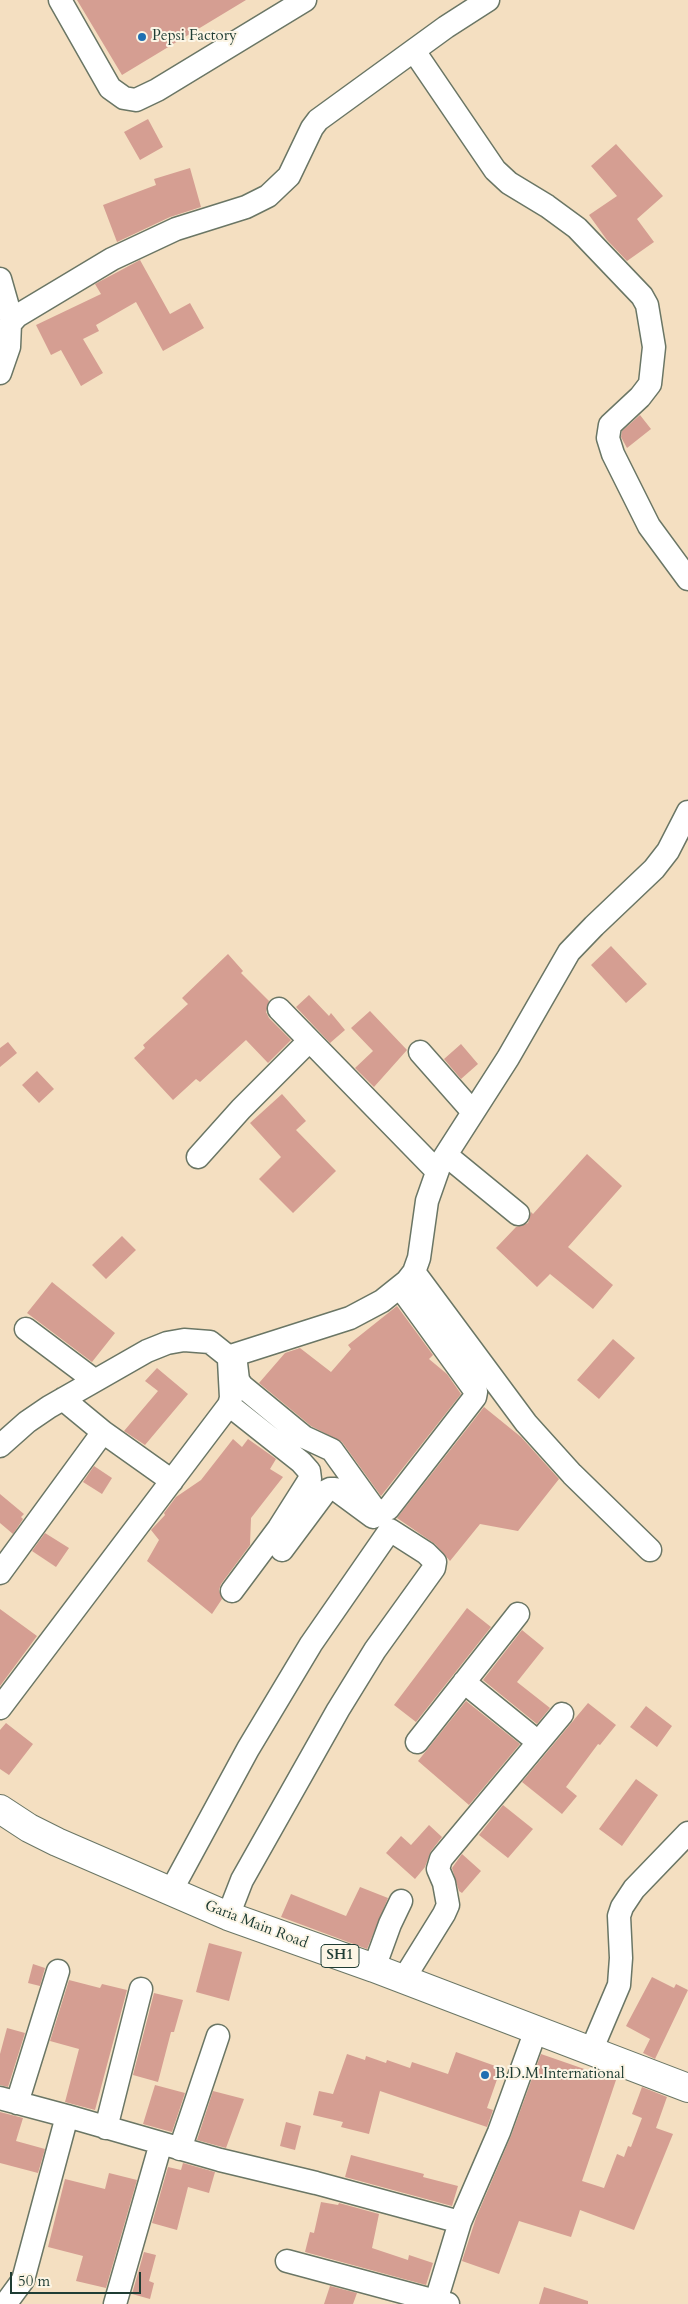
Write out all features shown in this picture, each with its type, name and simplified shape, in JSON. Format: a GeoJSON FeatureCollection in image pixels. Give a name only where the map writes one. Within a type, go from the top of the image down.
{"type":"FeatureCollection","features":[{"type":"Feature","properties":{"kind":"main road","name":"Garia Main Road"},"geometry":{"type":"LineString","coordinates":[[0,1809],[29,1828],[57,1842],[228,1916],[374,1968],[688,2088]]}},
{"type":"Feature","properties":{"kind":"street"},"geometry":{"type":"LineString","coordinates":[[60,0],[110,88],[124,98],[136,100],[156,90],[305,0]]}},
{"type":"Feature","properties":{"kind":"street"},"geometry":{"type":"LineString","coordinates":[[12,320],[112,259],[176,229],[246,207],[268,196],[289,176],[312,128],[318,120],[488,0]]}},
{"type":"Feature","properties":{"kind":"street"},"geometry":{"type":"LineString","coordinates":[[414,51],[494,170],[509,183],[547,206],[577,228],[642,296],[647,305],[654,347],[650,384],[640,397],[610,425],[608,438],[613,454],[649,526],[688,579]]}},
{"type":"Feature","properties":{"kind":"street"},"geometry":{"type":"LineString","coordinates":[[0,279],[12,320],[9,347],[0,373]]}},
{"type":"Feature","properties":{"kind":"street"},"geometry":{"type":"LineString","coordinates":[[233,1356],[350,1318],[382,1301],[407,1280],[419,1258],[427,1201],[441,1163],[508,1058],[569,952],[659,864],[675,839],[688,812]]}},
{"type":"Feature","properties":{"kind":"street"},"geometry":{"type":"LineString","coordinates":[[279,1009],[309,1041],[441,1163],[518,1214]]}},
{"type":"Feature","properties":{"kind":"street"},"geometry":{"type":"LineString","coordinates":[[198,1157],[241,1109],[309,1041]]}},
{"type":"Feature","properties":{"kind":"street"},"geometry":{"type":"LineString","coordinates":[[420,1052],[473,1112]]}},
{"type":"Feature","properties":{"kind":"street"},"geometry":{"type":"LineString","coordinates":[[0,1446],[27,1422],[94,1380],[147,1351],[178,1340],[210,1342],[233,1356],[238,1380],[242,1386],[304,1437],[332,1450],[373,1507],[384,1511],[388,1509],[475,1397],[473,1386],[407,1280]]}},
{"type":"Feature","properties":{"kind":"street"},"geometry":{"type":"LineString","coordinates":[[407,1280],[526,1423],[572,1474],[650,1550]]}},
{"type":"Feature","properties":{"kind":"street"},"geometry":{"type":"LineString","coordinates":[[26,1329],[94,1380]]}},
{"type":"Feature","properties":{"kind":"street"},"geometry":{"type":"LineString","coordinates":[[0,1708],[229,1404],[233,1356]]}},
{"type":"Feature","properties":{"kind":"street"},"geometry":{"type":"LineString","coordinates":[[63,1399],[104,1432],[172,1481]]}},
{"type":"Feature","properties":{"kind":"street"},"geometry":{"type":"LineString","coordinates":[[229,1404],[301,1462],[309,1471],[310,1479],[279,1528],[232,1591]]}},
{"type":"Feature","properties":{"kind":"street"},"geometry":{"type":"LineString","coordinates":[[0,1573],[104,1432]]}},
{"type":"Feature","properties":{"kind":"street"},"geometry":{"type":"LineString","coordinates":[[228,1916],[242,1880],[338,1710],[375,1650],[434,1568],[435,1562],[426,1553],[390,1530],[335,1490],[330,1489],[326,1491],[282,1550]]}},
{"type":"Feature","properties":{"kind":"street"},"geometry":{"type":"LineString","coordinates":[[171,1891],[248,1749],[311,1644],[390,1530]]}},
{"type":"Feature","properties":{"kind":"street"},"geometry":{"type":"LineString","coordinates":[[417,1742],[518,1614]]}},
{"type":"Feature","properties":{"kind":"street"},"geometry":{"type":"LineString","coordinates":[[464,1682],[538,1742]]}},
{"type":"Feature","properties":{"kind":"street"},"geometry":{"type":"LineString","coordinates":[[403,1980],[448,1905],[444,1883],[438,1869],[441,1859],[562,1714]]}},
{"type":"Feature","properties":{"kind":"street"},"geometry":{"type":"LineString","coordinates":[[591,2051],[619,1985],[621,1964],[619,1916],[622,1907],[634,1889],[688,1832]]}},
{"type":"Feature","properties":{"kind":"street"},"geometry":{"type":"LineString","coordinates":[[374,1968],[390,1924],[401,1901]]}},
{"type":"Feature","properties":{"kind":"street"},"geometry":{"type":"LineString","coordinates":[[58,1971],[9,2101],[170,2146],[460,2222]]}},
{"type":"Feature","properties":{"kind":"street"},"geometry":{"type":"LineString","coordinates":[[106,2128],[141,1989]]}},
{"type":"Feature","properties":{"kind":"street"},"geometry":{"type":"LineString","coordinates":[[287,2261],[440,2303],[460,2222],[499,2132],[536,2030]]}},
{"type":"Feature","properties":{"kind":"street"},"geometry":{"type":"LineString","coordinates":[[115,2304],[170,2146],[218,2036]]}},
{"type":"Feature","properties":{"kind":"street"},"geometry":{"type":"LineString","coordinates":[[10,2299],[23,2280],[67,2116]]}},
{"type":"Feature","properties":{"kind":"building","name":"Pepsi Factory"},"geometry":{"type":"Polygon","coordinates":[[[77,0],[246,0],[122,75],[77,0]]]}},
{"type":"Feature","properties":{"kind":"building"},"geometry":{"type":"Polygon","coordinates":[[[148,119],[163,147],[140,160],[124,132],[148,119]]]}},
{"type":"Feature","properties":{"kind":"building"},"geometry":{"type":"Polygon","coordinates":[[[616,144],[663,196],[637,219],[654,242],[627,261],[607,240],[589,215],[617,196],[591,166],[616,144]]]}},
{"type":"Feature","properties":{"kind":"building"},"geometry":{"type":"Polygon","coordinates":[[[190,168],[201,207],[170,217],[117,242],[103,205],[156,185],[154,179],[190,168]]]}},
{"type":"Feature","properties":{"kind":"building"},"geometry":{"type":"Polygon","coordinates":[[[140,260],[170,314],[190,303],[204,328],[163,351],[136,302],[96,325],[99,331],[83,339],[103,373],[81,386],[61,350],[51,355],[36,325],[101,294],[95,284],[140,260]]]}},
{"type":"Feature","properties":{"kind":"building"},"geometry":{"type":"Polygon","coordinates":[[[640,415],[651,429],[627,448],[621,437],[622,431],[640,415]]]}},
{"type":"Feature","properties":{"kind":"building"},"geometry":{"type":"Polygon","coordinates":[[[611,946],[647,984],[626,1003],[591,965],[611,946]]]}},
{"type":"Feature","properties":{"kind":"building"},"geometry":{"type":"Polygon","coordinates":[[[228,954],[243,971],[241,973],[269,1001],[266,1012],[269,1018],[291,1040],[268,1063],[246,1040],[200,1082],[196,1079],[173,1100],[134,1058],[145,1048],[143,1045],[188,1004],[182,998],[228,954]]]}},
{"type":"Feature","properties":{"kind":"building"},"geometry":{"type":"Polygon","coordinates":[[[309,995],[329,1016],[331,1013],[345,1030],[330,1043],[296,1007],[309,995]]]}},
{"type":"Feature","properties":{"kind":"building"},"geometry":{"type":"Polygon","coordinates":[[[370,1011],[407,1050],[374,1087],[355,1068],[373,1051],[351,1028],[370,1011]]]}},
{"type":"Feature","properties":{"kind":"building"},"geometry":{"type":"Polygon","coordinates":[[[8,1042],[17,1053],[0,1067],[0,1048],[8,1042]]]}},
{"type":"Feature","properties":{"kind":"building"},"geometry":{"type":"Polygon","coordinates":[[[461,1044],[478,1064],[461,1079],[444,1059],[461,1044]]]}},
{"type":"Feature","properties":{"kind":"building"},"geometry":{"type":"Polygon","coordinates":[[[37,1071],[54,1089],[39,1103],[22,1085],[37,1071]]]}},
{"type":"Feature","properties":{"kind":"building"},"geometry":{"type":"Polygon","coordinates":[[[282,1094],[306,1121],[296,1130],[336,1171],[293,1213],[259,1179],[281,1157],[250,1123],[282,1094]]]}},
{"type":"Feature","properties":{"kind":"building"},"geometry":{"type":"Polygon","coordinates":[[[587,1154],[622,1186],[568,1247],[613,1285],[593,1309],[550,1274],[537,1287],[496,1248],[516,1227],[528,1223],[531,1212],[533,1214],[587,1154]]]}},
{"type":"Feature","properties":{"kind":"building"},"geometry":{"type":"Polygon","coordinates":[[[122,1236],[136,1250],[106,1279],[92,1265],[122,1236]]]}},
{"type":"Feature","properties":{"kind":"building"},"geometry":{"type":"Polygon","coordinates":[[[52,1282],[115,1333],[92,1362],[27,1313],[52,1282]]]}},
{"type":"Feature","properties":{"kind":"building"},"geometry":{"type":"Polygon","coordinates":[[[397,1306],[433,1355],[429,1359],[447,1374],[461,1394],[381,1496],[342,1442],[311,1426],[259,1383],[285,1353],[300,1348],[331,1372],[351,1349],[348,1345],[397,1306]]]}},
{"type":"Feature","properties":{"kind":"building"},"geometry":{"type":"Polygon","coordinates":[[[613,1339],[635,1358],[599,1399],[577,1380],[613,1339]]]}},
{"type":"Feature","properties":{"kind":"building"},"geometry":{"type":"Polygon","coordinates":[[[157,1368],[188,1394],[145,1445],[124,1431],[158,1391],[145,1381],[157,1368]]]}},
{"type":"Feature","properties":{"kind":"building"},"geometry":{"type":"Polygon","coordinates":[[[484,1407],[521,1437],[559,1479],[518,1531],[480,1524],[450,1561],[435,1544],[397,1518],[484,1407]]]}},
{"type":"Feature","properties":{"kind":"building"},"geometry":{"type":"Polygon","coordinates":[[[233,1439],[242,1447],[248,1439],[276,1459],[270,1469],[283,1477],[251,1518],[250,1545],[221,1584],[219,1590],[222,1599],[212,1614],[147,1561],[159,1540],[151,1530],[165,1515],[164,1513],[176,1497],[201,1480],[233,1439]]]}},
{"type":"Feature","properties":{"kind":"building"},"geometry":{"type":"Polygon","coordinates":[[[94,1466],[112,1478],[102,1494],[83,1482],[94,1466]]]}},
{"type":"Feature","properties":{"kind":"building"},"geometry":{"type":"Polygon","coordinates":[[[0,1494],[24,1514],[21,1517],[23,1519],[13,1534],[0,1523],[0,1494]]]}},
{"type":"Feature","properties":{"kind":"building"},"geometry":{"type":"Polygon","coordinates":[[[45,1533],[69,1548],[56,1567],[32,1551],[45,1533]]]}},
{"type":"Feature","properties":{"kind":"building"},"geometry":{"type":"Polygon","coordinates":[[[467,1608],[491,1627],[416,1722],[394,1705],[467,1608]]]}},
{"type":"Feature","properties":{"kind":"building"},"geometry":{"type":"Polygon","coordinates":[[[0,1609],[37,1636],[0,1686],[0,1609]]]}},
{"type":"Feature","properties":{"kind":"building"},"geometry":{"type":"Polygon","coordinates":[[[522,1630],[544,1648],[517,1682],[550,1708],[537,1724],[483,1680],[522,1630]]]}},
{"type":"Feature","properties":{"kind":"building"},"geometry":{"type":"Polygon","coordinates":[[[466,1701],[520,1744],[469,1805],[418,1761],[466,1701]]]}},
{"type":"Feature","properties":{"kind":"building"},"geometry":{"type":"Polygon","coordinates":[[[588,1703],[616,1725],[600,1745],[598,1744],[566,1787],[577,1796],[562,1814],[522,1782],[588,1703]]]}},
{"type":"Feature","properties":{"kind":"building"},"geometry":{"type":"Polygon","coordinates":[[[646,1706],[672,1726],[657,1747],[630,1727],[646,1706]]]}},
{"type":"Feature","properties":{"kind":"building"},"geometry":{"type":"Polygon","coordinates":[[[6,1723],[33,1744],[9,1775],[0,1769],[0,1730],[6,1723]]]}},
{"type":"Feature","properties":{"kind":"building"},"geometry":{"type":"Polygon","coordinates":[[[636,1779],[658,1795],[622,1846],[599,1829],[636,1779]]]}},
{"type":"Feature","properties":{"kind":"building"},"geometry":{"type":"Polygon","coordinates":[[[503,1805],[533,1829],[508,1858],[479,1835],[503,1805]]]}},
{"type":"Feature","properties":{"kind":"building"},"geometry":{"type":"Polygon","coordinates":[[[429,1825],[442,1837],[431,1851],[425,1867],[415,1879],[386,1853],[401,1836],[411,1845],[429,1825]]]}},
{"type":"Feature","properties":{"kind":"building"},"geometry":{"type":"Polygon","coordinates":[[[462,1854],[481,1871],[462,1893],[459,1891],[452,1868],[462,1854]]]}},
{"type":"Feature","properties":{"kind":"building"},"geometry":{"type":"Polygon","coordinates":[[[360,1887],[388,1898],[367,1949],[281,1917],[291,1894],[346,1916],[360,1887]]]}},
{"type":"Feature","properties":{"kind":"building"},"geometry":{"type":"Polygon","coordinates":[[[209,1943],[242,1952],[229,2001],[196,1992],[209,1943]]]}},
{"type":"Feature","properties":{"kind":"building"},"geometry":{"type":"Polygon","coordinates":[[[33,1964],[45,1968],[40,1986],[28,1983],[33,1964]]]}},
{"type":"Feature","properties":{"kind":"building"},"geometry":{"type":"Polygon","coordinates":[[[652,1977],[674,1988],[676,1984],[688,1990],[655,2059],[643,2053],[650,2039],[626,2026],[652,1977]]]}},
{"type":"Feature","properties":{"kind":"building"},"geometry":{"type":"Polygon","coordinates":[[[69,1980],[100,1988],[102,1984],[127,1990],[95,2110],[65,2102],[79,2049],[50,2041],[69,1980]]]}},
{"type":"Feature","properties":{"kind":"building"},"geometry":{"type":"Polygon","coordinates":[[[154,1993],[183,2000],[174,2032],[171,2032],[158,2082],[133,2075],[154,1993]]]}},
{"type":"Feature","properties":{"kind":"building"},"geometry":{"type":"Polygon","coordinates":[[[7,2028],[25,2033],[8,2087],[0,2085],[0,2054],[7,2028]]]}},
{"type":"Feature","properties":{"kind":"building"},"geometry":{"type":"Polygon","coordinates":[[[456,2052],[501,2068],[487,2108],[493,2110],[487,2127],[380,2091],[369,2134],[341,2127],[343,2122],[313,2115],[319,2091],[333,2094],[347,2054],[365,2060],[366,2056],[386,2063],[387,2060],[410,2068],[412,2062],[448,2074],[456,2052]]]}},
{"type":"Feature","properties":{"kind":"building"},"geometry":{"type":"Polygon","coordinates":[[[541,2054],[616,2080],[582,2181],[604,2188],[617,2154],[624,2157],[628,2146],[631,2147],[642,2118],[632,2114],[642,2087],[667,2097],[656,2128],[673,2134],[634,2230],[580,2210],[571,2237],[519,2221],[499,2274],[462,2261],[476,2218],[511,2136],[541,2054]]]}},
{"type":"Feature","properties":{"kind":"building"},"geometry":{"type":"Polygon","coordinates":[[[155,2085],[185,2093],[172,2132],[143,2124],[155,2085]]]}},
{"type":"Feature","properties":{"kind":"building"},"geometry":{"type":"Polygon","coordinates":[[[213,2091],[244,2099],[226,2148],[197,2140],[213,2091]]]}},
{"type":"Feature","properties":{"kind":"building"},"geometry":{"type":"Polygon","coordinates":[[[0,2112],[23,2118],[16,2141],[45,2149],[38,2173],[0,2163],[0,2112]]]}},
{"type":"Feature","properties":{"kind":"building"},"geometry":{"type":"Polygon","coordinates":[[[286,2122],[301,2126],[295,2150],[280,2146],[286,2122]]]}},
{"type":"Feature","properties":{"kind":"building"},"geometry":{"type":"Polygon","coordinates":[[[351,2155],[424,2174],[423,2177],[458,2186],[452,2206],[345,2177],[351,2155]]]}},
{"type":"Feature","properties":{"kind":"building"},"geometry":{"type":"Polygon","coordinates":[[[183,2163],[215,2172],[209,2193],[188,2187],[177,2230],[152,2223],[168,2167],[181,2170],[183,2163]]]}},
{"type":"Feature","properties":{"kind":"building"},"geometry":{"type":"Polygon","coordinates":[[[109,2173],[137,2180],[106,2288],[76,2281],[83,2256],[48,2247],[65,2179],[105,2189],[109,2173]]]}},
{"type":"Feature","properties":{"kind":"building"},"geometry":{"type":"Polygon","coordinates":[[[321,2202],[338,2205],[339,2203],[379,2214],[372,2248],[408,2260],[409,2255],[433,2263],[426,2285],[305,2252],[310,2232],[314,2233],[321,2202]]]}},
{"type":"Feature","properties":{"kind":"building"},"geometry":{"type":"Polygon","coordinates":[[[144,2252],[156,2255],[149,2281],[154,2283],[150,2299],[132,2294],[144,2252]]]}},
{"type":"Feature","properties":{"kind":"building"},"geometry":{"type":"Polygon","coordinates":[[[330,2286],[357,2293],[353,2304],[324,2304],[330,2286]]]}},
{"type":"Feature","properties":{"kind":"building"},"geometry":{"type":"Polygon","coordinates":[[[544,2287],[588,2301],[588,2304],[539,2304],[544,2287]]]}},
{"type":"Feature","properties":{"kind":"place","name":"Pepsi Factory"},"geometry":{"type":"Point","coordinates":[142,37]}},
{"type":"Feature","properties":{"kind":"place","name":"B.D.M.International"},"geometry":{"type":"Point","coordinates":[485,2075]}}]}
